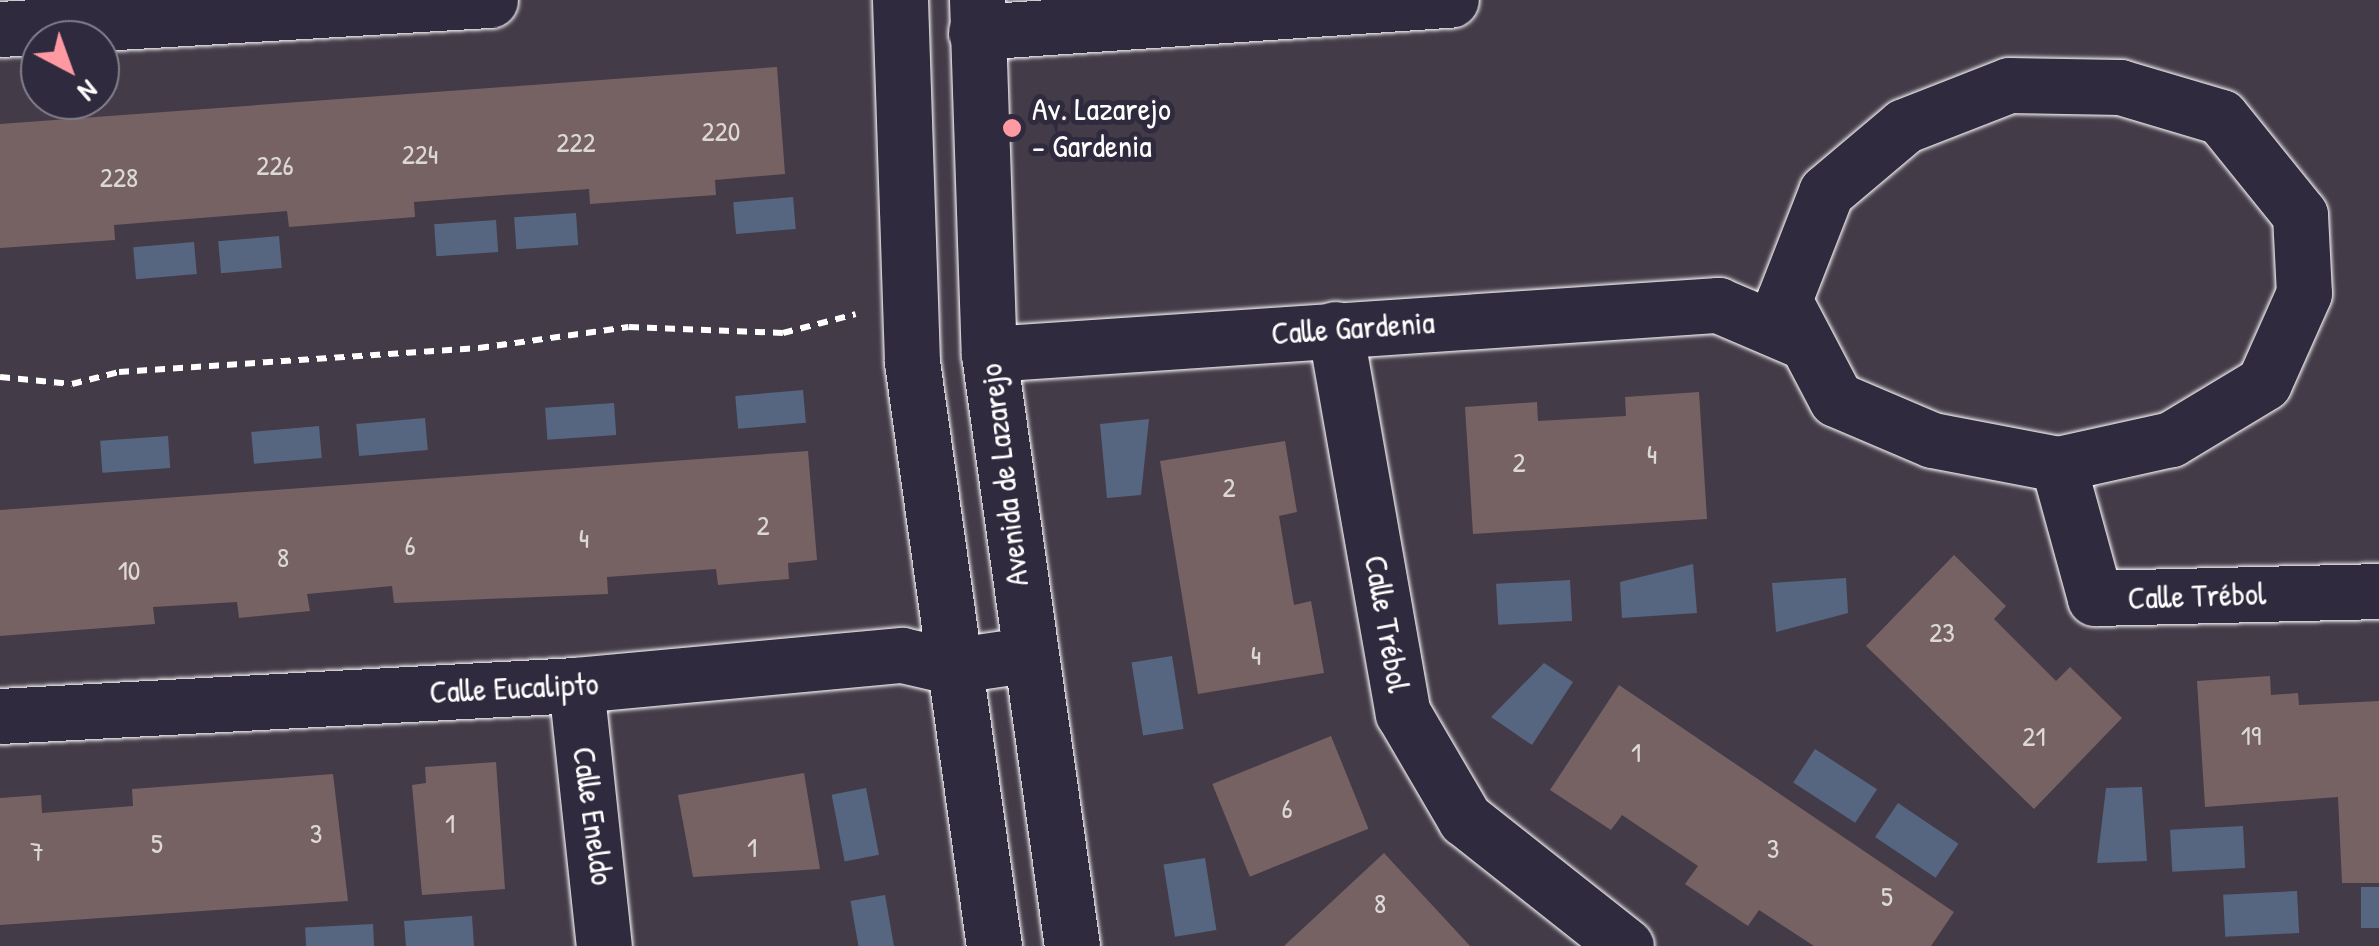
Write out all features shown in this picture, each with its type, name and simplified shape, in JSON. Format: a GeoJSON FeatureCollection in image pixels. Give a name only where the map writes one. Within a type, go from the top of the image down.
{"type":"FeatureCollection","features":[{"type":"Feature","properties":{"kind":"street"},"geometry":{"type":"LineString","coordinates":[[0,30],[490,0]]}},
{"type":"Feature","properties":{"kind":"street"},"geometry":{"type":"LineString","coordinates":[[900,0],[910,309],[950,666],[994,946]]}},
{"type":"Feature","properties":{"kind":"street"},"geometry":{"type":"LineString","coordinates":[[977,16],[1451,0]]}},
{"type":"Feature","properties":{"kind":"street","name":"Avenida de Lazarejo"},"geometry":{"type":"LineString","coordinates":[[977,16],[989,354],[1026,655],[1072,946]]}},
{"type":"Feature","properties":{"kind":"street"},"geometry":{"type":"LineString","coordinates":[[2009,85],[2120,87],[2221,117],[2300,215],[2304,293],[2264,382],[2170,439],[2058,464],[1932,440],[1836,399],[1800,340],[1784,300],[1801,246],[1826,192],[1904,126],[2009,85]]}},
{"type":"Feature","properties":{"kind":"street"},"geometry":{"type":"LineString","coordinates":[[1718,305],[1801,246]]}},
{"type":"Feature","properties":{"kind":"street","name":"Calle Gardenia"},"geometry":{"type":"LineString","coordinates":[[989,354],[1718,305],[1800,340]]}},
{"type":"Feature","properties":{"kind":"street","name":"Calle Trébol"},"geometry":{"type":"LineString","coordinates":[[1334,329],[1403,713],[1466,819],[1626,946]]}},
{"type":"Feature","properties":{"kind":"street","name":"Calle Trébol"},"geometry":{"type":"LineString","coordinates":[[2058,464],[2095,598],[2379,590]]}},
{"type":"Feature","properties":{"kind":"street","name":"Calle Eucalipto"},"geometry":{"type":"LineString","coordinates":[[0,716],[576,685],[902,655],[950,666],[1026,655]]}},
{"type":"Feature","properties":{"kind":"street","name":"Calle Eneldo"},"geometry":{"type":"LineString","coordinates":[[576,685],[604,946]]}},
{"type":"Feature","properties":{"kind":"path"},"geometry":{"type":"LineString","coordinates":[[0,377],[72,384],[119,372],[479,348],[629,327],[783,332],[910,309]]}},
{"type":"Feature","properties":{"kind":"water"},"geometry":{"type":"Polygon","coordinates":[[[793,197],[796,229],[736,234],[733,202],[793,197]]]}},
{"type":"Feature","properties":{"kind":"water"},"geometry":{"type":"Polygon","coordinates":[[[576,213],[578,245],[516,249],[514,217],[576,213]]]}},
{"type":"Feature","properties":{"kind":"water"},"geometry":{"type":"Polygon","coordinates":[[[496,220],[498,252],[436,256],[434,224],[496,220]]]}},
{"type":"Feature","properties":{"kind":"water"},"geometry":{"type":"Polygon","coordinates":[[[279,236],[282,268],[221,273],[218,241],[279,236]]]}},
{"type":"Feature","properties":{"kind":"water"},"geometry":{"type":"Polygon","coordinates":[[[194,242],[197,274],[136,279],[133,247],[194,242]]]}},
{"type":"Feature","properties":{"kind":"water"},"geometry":{"type":"Polygon","coordinates":[[[803,390],[806,423],[738,429],[735,396],[803,390]]]}},
{"type":"Feature","properties":{"kind":"water"},"geometry":{"type":"Polygon","coordinates":[[[614,403],[616,435],[547,440],[545,408],[614,403]]]}},
{"type":"Feature","properties":{"kind":"water"},"geometry":{"type":"Polygon","coordinates":[[[425,418],[428,450],[359,456],[356,424],[425,418]]]}},
{"type":"Feature","properties":{"kind":"water"},"geometry":{"type":"Polygon","coordinates":[[[1149,419],[1141,495],[1107,498],[1100,424],[1149,419]]]}},
{"type":"Feature","properties":{"kind":"water"},"geometry":{"type":"Polygon","coordinates":[[[319,426],[322,458],[254,464],[251,432],[319,426]]]}},
{"type":"Feature","properties":{"kind":"water"},"geometry":{"type":"Polygon","coordinates":[[[168,436],[170,468],[102,473],[100,441],[168,436]]]}},
{"type":"Feature","properties":{"kind":"water"},"geometry":{"type":"Polygon","coordinates":[[[1693,564],[1697,613],[1622,618],[1620,582],[1693,564]]]}},
{"type":"Feature","properties":{"kind":"water"},"geometry":{"type":"Polygon","coordinates":[[[1846,578],[1848,613],[1776,632],[1772,583],[1846,578]]]}},
{"type":"Feature","properties":{"kind":"water"},"geometry":{"type":"Polygon","coordinates":[[[1570,580],[1572,621],[1498,625],[1496,584],[1570,580]]]}},
{"type":"Feature","properties":{"kind":"water"},"geometry":{"type":"Polygon","coordinates":[[[1172,656],[1184,729],[1143,736],[1132,662],[1172,656]]]}},
{"type":"Feature","properties":{"kind":"water"},"geometry":{"type":"Polygon","coordinates":[[[1544,663],[1573,682],[1532,745],[1491,717],[1544,663]]]}},
{"type":"Feature","properties":{"kind":"water"},"geometry":{"type":"Polygon","coordinates":[[[1815,749],[1877,789],[1855,823],[1793,783],[1815,749]]]}},
{"type":"Feature","properties":{"kind":"water"},"geometry":{"type":"Polygon","coordinates":[[[2142,787],[2147,861],[2097,863],[2106,788],[2142,787]]]}},
{"type":"Feature","properties":{"kind":"water"},"geometry":{"type":"Polygon","coordinates":[[[866,788],[879,855],[845,861],[832,795],[866,788]]]}},
{"type":"Feature","properties":{"kind":"water"},"geometry":{"type":"Polygon","coordinates":[[[1898,803],[1959,844],[1936,878],[1875,837],[1898,803]]]}},
{"type":"Feature","properties":{"kind":"water"},"geometry":{"type":"Polygon","coordinates":[[[2243,826],[2245,868],[2172,872],[2170,830],[2243,826]]]}},
{"type":"Feature","properties":{"kind":"water"},"geometry":{"type":"Polygon","coordinates":[[[1205,858],[1216,930],[1175,937],[1164,865],[1205,858]]]}},
{"type":"Feature","properties":{"kind":"water"},"geometry":{"type":"Polygon","coordinates":[[[2361,887],[2379,887],[2379,928],[2361,928],[2361,887]]]}},
{"type":"Feature","properties":{"kind":"water"},"geometry":{"type":"Polygon","coordinates":[[[2297,891],[2299,933],[2225,937],[2223,895],[2297,891]]]}},
{"type":"Feature","properties":{"kind":"water"},"geometry":{"type":"Polygon","coordinates":[[[885,895],[894,946],[858,946],[851,901],[885,895]]]}},
{"type":"Feature","properties":{"kind":"water"},"geometry":{"type":"Polygon","coordinates":[[[472,916],[474,946],[406,946],[404,921],[472,916]]]}},
{"type":"Feature","properties":{"kind":"water"},"geometry":{"type":"Polygon","coordinates":[[[373,924],[374,946],[306,946],[305,928],[373,924]]]}},
{"type":"Feature","properties":{"kind":"building"},"geometry":{"type":"Polygon","coordinates":[[[777,67],[785,174],[715,180],[716,195],[590,204],[589,189],[490,196],[414,202],[415,217],[289,227],[287,211],[114,225],[115,240],[0,248],[0,124],[120,120],[120,115],[777,67]]]}},
{"type":"Feature","properties":{"kind":"building"},"geometry":{"type":"Polygon","coordinates":[[[1699,392],[1707,519],[1473,534],[1465,407],[1537,402],[1538,421],[1626,416],[1625,397],[1699,392]]]}},
{"type":"Feature","properties":{"kind":"building"},"geometry":{"type":"Polygon","coordinates":[[[1285,441],[1297,512],[1279,516],[1294,605],[1311,601],[1324,673],[1198,694],[1160,461],[1285,441]]]}},
{"type":"Feature","properties":{"kind":"building"},"geometry":{"type":"Polygon","coordinates":[[[808,451],[817,560],[788,563],[789,579],[718,585],[716,569],[607,577],[608,594],[394,603],[392,586],[307,594],[310,611],[239,618],[237,602],[153,607],[155,624],[0,636],[0,510],[808,451]]]}},
{"type":"Feature","properties":{"kind":"building"},"geometry":{"type":"Polygon","coordinates":[[[1954,555],[2006,606],[1994,619],[2056,681],[2070,667],[2122,718],[2034,809],[1866,646],[1954,555]]]}},
{"type":"Feature","properties":{"kind":"building"},"geometry":{"type":"Polygon","coordinates":[[[2270,676],[2271,695],[2298,693],[2299,705],[2379,701],[2379,883],[2342,883],[2338,797],[2205,807],[2197,681],[2270,676]]]}},
{"type":"Feature","properties":{"kind":"building"},"geometry":{"type":"Polygon","coordinates":[[[1619,685],[1954,912],[1931,946],[1814,946],[1759,910],[1748,926],[1685,884],[1698,866],[1622,815],[1611,830],[1550,790],[1619,685]]]}},
{"type":"Feature","properties":{"kind":"building"},"geometry":{"type":"Polygon","coordinates":[[[1331,736],[1368,829],[1250,877],[1212,784],[1331,736]]]}},
{"type":"Feature","properties":{"kind":"building"},"geometry":{"type":"Polygon","coordinates":[[[496,762],[505,889],[422,895],[412,785],[426,783],[425,767],[496,762]]]}},
{"type":"Feature","properties":{"kind":"building"},"geometry":{"type":"Polygon","coordinates":[[[804,773],[820,869],[693,877],[678,795],[804,773]]]}},
{"type":"Feature","properties":{"kind":"building"},"geometry":{"type":"Polygon","coordinates":[[[333,774],[348,901],[0,925],[0,798],[41,795],[42,813],[133,806],[132,789],[333,774]]]}},
{"type":"Feature","properties":{"kind":"building"},"geometry":{"type":"Polygon","coordinates":[[[1384,853],[1470,946],[1284,946],[1384,853]]]}},
{"type":"Feature","properties":{"kind":"place","name":"Av. Lazarejo - Gardenia"},"geometry":{"type":"Point","coordinates":[1012,128]}}]}
